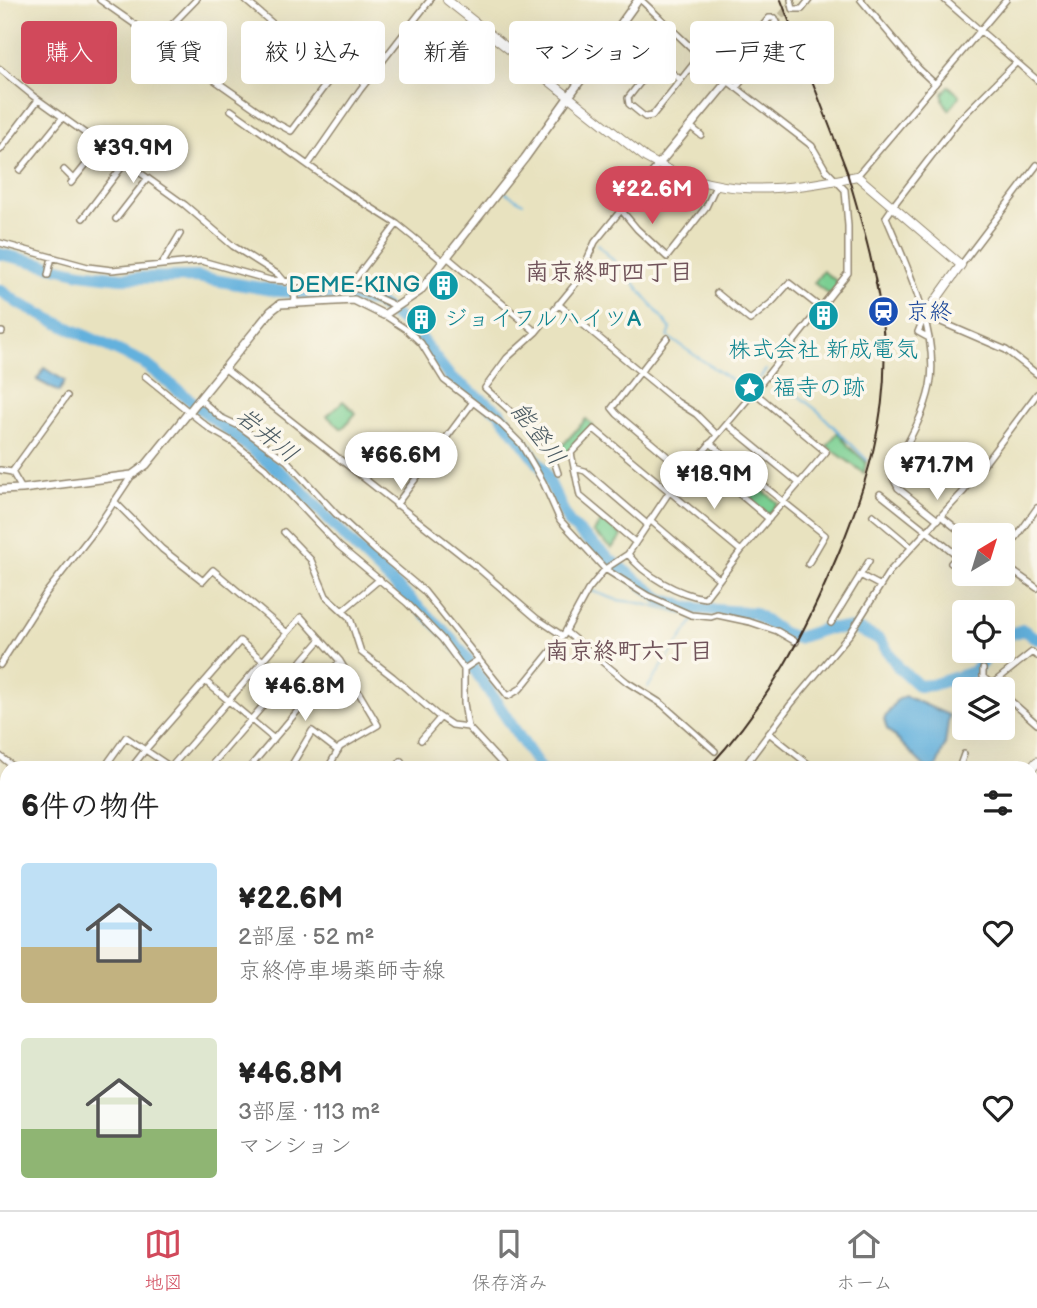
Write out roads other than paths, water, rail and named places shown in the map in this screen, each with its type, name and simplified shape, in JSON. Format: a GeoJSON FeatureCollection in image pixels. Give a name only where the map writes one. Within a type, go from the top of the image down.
{"type":"FeatureCollection","features":[{"type":"Feature","properties":{"kind":"main road"},"geometry":{"type":"LineString","coordinates":[[447,0],[569,97],[672,173],[716,186],[742,189],[784,188],[857,176],[961,265],[925,315]]}},
{"type":"Feature","properties":{"kind":"street"},"geometry":{"type":"LineString","coordinates":[[100,0],[131,22]]}},
{"type":"Feature","properties":{"kind":"street"},"geometry":{"type":"LineString","coordinates":[[176,21],[196,0]]}},
{"type":"Feature","properties":{"kind":"street"},"geometry":{"type":"LineString","coordinates":[[220,84],[291,131],[333,75],[245,0]]}},
{"type":"Feature","properties":{"kind":"street"},"geometry":{"type":"LineString","coordinates":[[308,165],[360,90],[430,0]]}},
{"type":"Feature","properties":{"kind":"street"},"geometry":{"type":"LineString","coordinates":[[0,666],[46,593],[96,529],[132,475],[146,465],[271,311],[280,304],[295,302],[354,300],[390,310],[420,291],[525,158],[640,0],[690,48]]}},
{"type":"Feature","properties":{"kind":"street"},"geometry":{"type":"LineString","coordinates":[[791,0],[793,9],[802,9],[809,0]]}},
{"type":"Feature","properties":{"kind":"street"},"geometry":{"type":"LineString","coordinates":[[861,0],[919,69],[935,83]]}},
{"type":"Feature","properties":{"kind":"street"},"geometry":{"type":"LineString","coordinates":[[945,0],[1037,80]]}},
{"type":"Feature","properties":{"kind":"street"},"geometry":{"type":"LineString","coordinates":[[857,176],[1006,0]]}},
{"type":"Feature","properties":{"kind":"street"},"geometry":{"type":"LineString","coordinates":[[952,527],[898,488],[891,474],[930,387],[929,338],[925,315],[886,217],[959,120],[1016,63]]}},
{"type":"Feature","properties":{"kind":"street"},"geometry":{"type":"LineString","coordinates":[[681,80],[662,65],[654,65],[628,98],[629,104],[645,117],[652,116],[681,80],[690,68]]}},
{"type":"Feature","properties":{"kind":"street"},"geometry":{"type":"LineString","coordinates":[[0,69],[38,100],[193,211],[233,246],[279,275],[285,282]]}},
{"type":"Feature","properties":{"kind":"street"},"geometry":{"type":"LineString","coordinates":[[558,473],[551,452],[539,437],[485,388],[508,359],[536,332],[580,277],[595,242],[691,127],[721,84]]}},
{"type":"Feature","properties":{"kind":"street"},"geometry":{"type":"LineString","coordinates":[[199,399],[220,417],[239,426],[287,461],[365,541],[424,591],[508,696],[520,689],[564,634],[588,590],[607,568],[625,556],[696,458],[754,392],[848,273],[845,190],[826,170],[812,146],[731,84]]}},
{"type":"Feature","properties":{"kind":"street"},"geometry":{"type":"LineString","coordinates":[[736,88],[739,84]]}},
{"type":"Feature","properties":{"kind":"street"},"geometry":{"type":"LineString","coordinates":[[0,150],[38,100]]}},
{"type":"Feature","properties":{"kind":"street"},"geometry":{"type":"LineString","coordinates":[[232,110],[340,188],[446,259],[536,332]]}},
{"type":"Feature","properties":{"kind":"street"},"geometry":{"type":"LineString","coordinates":[[20,170],[63,117]]}},
{"type":"Feature","properties":{"kind":"street"},"geometry":{"type":"LineString","coordinates":[[691,127],[701,135]]}},
{"type":"Feature","properties":{"kind":"street"},"geometry":{"type":"LineString","coordinates":[[64,170],[73,181],[101,145]]}},
{"type":"Feature","properties":{"kind":"street"},"geometry":{"type":"LineString","coordinates":[[83,218],[125,163]]}},
{"type":"Feature","properties":{"kind":"street"},"geometry":{"type":"LineString","coordinates":[[961,265],[1037,165]]}},
{"type":"Feature","properties":{"kind":"street"},"geometry":{"type":"LineString","coordinates":[[116,219],[147,179]]}},
{"type":"Feature","properties":{"kind":"street"},"geometry":{"type":"LineString","coordinates":[[622,211],[636,229],[667,257],[706,207],[716,186]]}},
{"type":"Feature","properties":{"kind":"street"},"geometry":{"type":"LineString","coordinates":[[349,287],[397,224]]}},
{"type":"Feature","properties":{"kind":"street"},"geometry":{"type":"LineString","coordinates":[[162,264],[180,234]]}},
{"type":"Feature","properties":{"kind":"street"},"geometry":{"type":"LineString","coordinates":[[0,243],[88,267],[112,270],[202,261],[270,281],[334,283],[361,290],[390,310],[415,337],[444,380],[499,422],[521,444],[561,520],[607,568],[648,596],[691,615],[717,615],[750,622],[777,631],[796,642]]}},
{"type":"Feature","properties":{"kind":"street"},"geometry":{"type":"LineString","coordinates":[[48,273],[52,258]]}},
{"type":"Feature","properties":{"kind":"street"},"geometry":{"type":"LineString","coordinates":[[294,283],[295,302]]}},
{"type":"Feature","properties":{"kind":"street"},"geometry":{"type":"LineString","coordinates":[[717,293],[750,320],[771,303],[789,283],[821,308]]}},
{"type":"Feature","properties":{"kind":"street"},"geometry":{"type":"LineString","coordinates":[[558,304],[717,435]]}},
{"type":"Feature","properties":{"kind":"street"},"geometry":{"type":"LineString","coordinates":[[925,315],[918,332],[929,338]]}},
{"type":"Feature","properties":{"kind":"street"},"geometry":{"type":"LineString","coordinates":[[925,315],[1006,350],[1037,374]]}},
{"type":"Feature","properties":{"kind":"street"},"geometry":{"type":"LineString","coordinates":[[667,338],[612,408],[686,472]]}},
{"type":"Feature","properties":{"kind":"street"},"geometry":{"type":"LineString","coordinates":[[224,368],[478,568],[536,618],[564,634],[627,682],[662,704],[715,751]]}},
{"type":"Feature","properties":{"kind":"street"},"geometry":{"type":"LineString","coordinates":[[145,376],[210,429],[240,447],[265,468],[340,546],[380,579],[442,639],[466,668],[464,703],[468,727],[500,761]]}},
{"type":"Feature","properties":{"kind":"street"},"geometry":{"type":"LineString","coordinates":[[625,556],[679,592],[705,598],[741,551],[826,452],[754,392]]}},
{"type":"Feature","properties":{"kind":"street"},"geometry":{"type":"LineString","coordinates":[[751,761],[769,733],[854,628],[878,585],[940,519],[1037,394]]}},
{"type":"Feature","properties":{"kind":"street"},"geometry":{"type":"LineString","coordinates":[[12,472],[66,396]]}},
{"type":"Feature","properties":{"kind":"street"},"geometry":{"type":"LineString","coordinates":[[396,505],[473,402]]}},
{"type":"Feature","properties":{"kind":"street"},"geometry":{"type":"LineString","coordinates":[[727,424],[799,483]]}},
{"type":"Feature","properties":{"kind":"street"},"geometry":{"type":"LineString","coordinates":[[635,542],[580,496],[571,453],[594,429],[741,551]]}},
{"type":"Feature","properties":{"kind":"street"},"geometry":{"type":"LineString","coordinates":[[710,443],[825,535],[808,564]]}},
{"type":"Feature","properties":{"kind":"street"},"geometry":{"type":"LineString","coordinates":[[696,458],[769,519]]}},
{"type":"Feature","properties":{"kind":"street"},"geometry":{"type":"LineString","coordinates":[[574,468],[585,471],[719,579]]}},
{"type":"Feature","properties":{"kind":"street"},"geometry":{"type":"LineString","coordinates":[[0,471],[12,472]]}},
{"type":"Feature","properties":{"kind":"street"},"geometry":{"type":"LineString","coordinates":[[12,472],[22,489]]}},
{"type":"Feature","properties":{"kind":"street"},"geometry":{"type":"LineString","coordinates":[[0,490],[132,475]]}},
{"type":"Feature","properties":{"kind":"street"},"geometry":{"type":"LineString","coordinates":[[880,494],[958,556],[951,563]]}},
{"type":"Feature","properties":{"kind":"street"},"geometry":{"type":"LineString","coordinates":[[114,501],[162,549],[203,581],[213,570],[287,633]]}},
{"type":"Feature","properties":{"kind":"street"},"geometry":{"type":"LineString","coordinates":[[1015,539],[1037,508]]}},
{"type":"Feature","properties":{"kind":"street"},"geometry":{"type":"LineString","coordinates":[[873,515],[911,547]]}},
{"type":"Feature","properties":{"kind":"street"},"geometry":{"type":"LineString","coordinates":[[284,532],[312,561],[326,596],[350,618],[361,652],[440,718],[452,725],[468,727]]}},
{"type":"Feature","properties":{"kind":"street"},"geometry":{"type":"LineString","coordinates":[[831,623],[869,561]]}},
{"type":"Feature","properties":{"kind":"street"},"geometry":{"type":"LineString","coordinates":[[1015,572],[1037,588]]}},
{"type":"Feature","properties":{"kind":"street"},"geometry":{"type":"LineString","coordinates":[[860,575],[878,585]]}},
{"type":"Feature","properties":{"kind":"street"},"geometry":{"type":"LineString","coordinates":[[342,611],[380,579]]}},
{"type":"Feature","properties":{"kind":"street"},"geometry":{"type":"LineString","coordinates":[[177,761],[301,617],[341,661],[378,725],[340,747],[333,761]]}},
{"type":"Feature","properties":{"kind":"street"},"geometry":{"type":"LineString","coordinates":[[215,761],[321,639]]}},
{"type":"Feature","properties":{"kind":"street"},"geometry":{"type":"LineString","coordinates":[[137,761],[240,641],[263,661]]}},
{"type":"Feature","properties":{"kind":"street"},"geometry":{"type":"LineString","coordinates":[[1001,677],[1032,652],[1037,656]]}},
{"type":"Feature","properties":{"kind":"street"},"geometry":{"type":"LineString","coordinates":[[466,668],[478,659]]}},
{"type":"Feature","properties":{"kind":"street"},"geometry":{"type":"LineString","coordinates":[[255,761],[341,661]]}},
{"type":"Feature","properties":{"kind":"street"},"geometry":{"type":"LineString","coordinates":[[983,669],[983,677]]}},
{"type":"Feature","properties":{"kind":"street"},"geometry":{"type":"LineString","coordinates":[[205,681],[274,739]]}},
{"type":"Feature","properties":{"kind":"street"},"geometry":{"type":"LineString","coordinates":[[1015,705],[1037,724]]}},
{"type":"Feature","properties":{"kind":"street"},"geometry":{"type":"LineString","coordinates":[[421,740],[440,718]]}},
{"type":"Feature","properties":{"kind":"street"},"geometry":{"type":"LineString","coordinates":[[294,761],[313,731],[338,751]]}},
{"type":"Feature","properties":{"kind":"street"},"geometry":{"type":"LineString","coordinates":[[769,733],[804,761]]}},
{"type":"Feature","properties":{"kind":"street"},"geometry":{"type":"LineString","coordinates":[[109,761],[126,737],[162,761]]}},
{"type":"Feature","properties":{"kind":"street"},"geometry":{"type":"LineString","coordinates":[[962,761],[964,754]]}},
{"type":"Feature","properties":{"kind":"water"},"geometry":{"type":"Polygon","coordinates":[[[44,368],[65,381],[59,392],[37,380],[44,368]]]}},
{"type":"Feature","properties":{"kind":"water"},"geometry":{"type":"Polygon","coordinates":[[[905,696],[949,715],[945,745],[939,761],[919,761],[887,729],[884,719],[896,701],[905,696]]]}},
{"type":"Feature","properties":{"kind":"waterway"},"geometry":{"type":"LineString","coordinates":[[503,191],[523,203]]}},
{"type":"Feature","properties":{"kind":"waterway"},"geometry":{"type":"LineString","coordinates":[[597,244],[625,272],[671,329],[668,337],[743,388],[753,386],[766,370]]}},
{"type":"Feature","properties":{"kind":"waterway","name":"能登川"},"geometry":{"type":"LineString","coordinates":[[0,254],[81,273],[121,278],[197,277],[278,291],[346,296],[376,302],[412,328],[450,377],[499,412],[543,469],[569,523],[609,559],[661,599],[690,608],[754,613],[782,633],[797,638],[827,628],[857,629],[880,640],[899,668],[919,686],[932,685],[973,672],[982,663]]}},
{"type":"Feature","properties":{"kind":"waterway","name":"岩井川"},"geometry":{"type":"LineString","coordinates":[[0,290],[18,303],[144,363],[295,484],[357,549],[447,634],[467,658],[535,761]]}},
{"type":"Feature","properties":{"kind":"waterway"},"geometry":{"type":"LineString","coordinates":[[786,386],[818,411],[867,460]]}},
{"type":"Feature","properties":{"kind":"waterway"},"geometry":{"type":"LineString","coordinates":[[592,591],[617,600],[683,614]]}},
{"type":"Feature","properties":{"kind":"waterway"},"geometry":{"type":"LineString","coordinates":[[648,687],[695,618]]}},
{"type":"Feature","properties":{"kind":"waterway","name":"能登川"},"geometry":{"type":"LineString","coordinates":[[1015,632],[1023,630],[1037,639]]}},
{"type":"Feature","properties":{"kind":"tunnel"},"geometry":{"type":"LineString","coordinates":[[777,21],[794,0]]}},
{"type":"Feature","properties":{"kind":"railway"},"geometry":{"type":"LineString","coordinates":[[781,0],[848,174]]}},
{"type":"Feature","properties":{"kind":"railway"},"geometry":{"type":"LineString","coordinates":[[714,761],[750,718],[799,639],[839,552],[874,449],[883,396],[882,319],[869,253],[845,166]]}},
{"type":"Feature","properties":{"kind":"place","name":"DEME-KING"},"geometry":{"type":"Point","coordinates":[443,285]}},
{"type":"Feature","properties":{"kind":"place","name":"京終"},"geometry":{"type":"Point","coordinates":[883,312]}},
{"type":"Feature","properties":{"kind":"place","name":"株式会社 新成電気"},"geometry":{"type":"Point","coordinates":[823,316]}},
{"type":"Feature","properties":{"kind":"place","name":"ジョイフルハイツA"},"geometry":{"type":"Point","coordinates":[421,319]}},
{"type":"Feature","properties":{"kind":"place","name":"福寺の跡"},"geometry":{"type":"Point","coordinates":[750,388]}},
{"type":"Feature","properties":{"kind":"district","name":"南京終町四丁目"},"geometry":{"type":"Point","coordinates":[609,272]}},
{"type":"Feature","properties":{"kind":"district","name":"南京終町六丁目"},"geometry":{"type":"Point","coordinates":[629,651]}}]}
